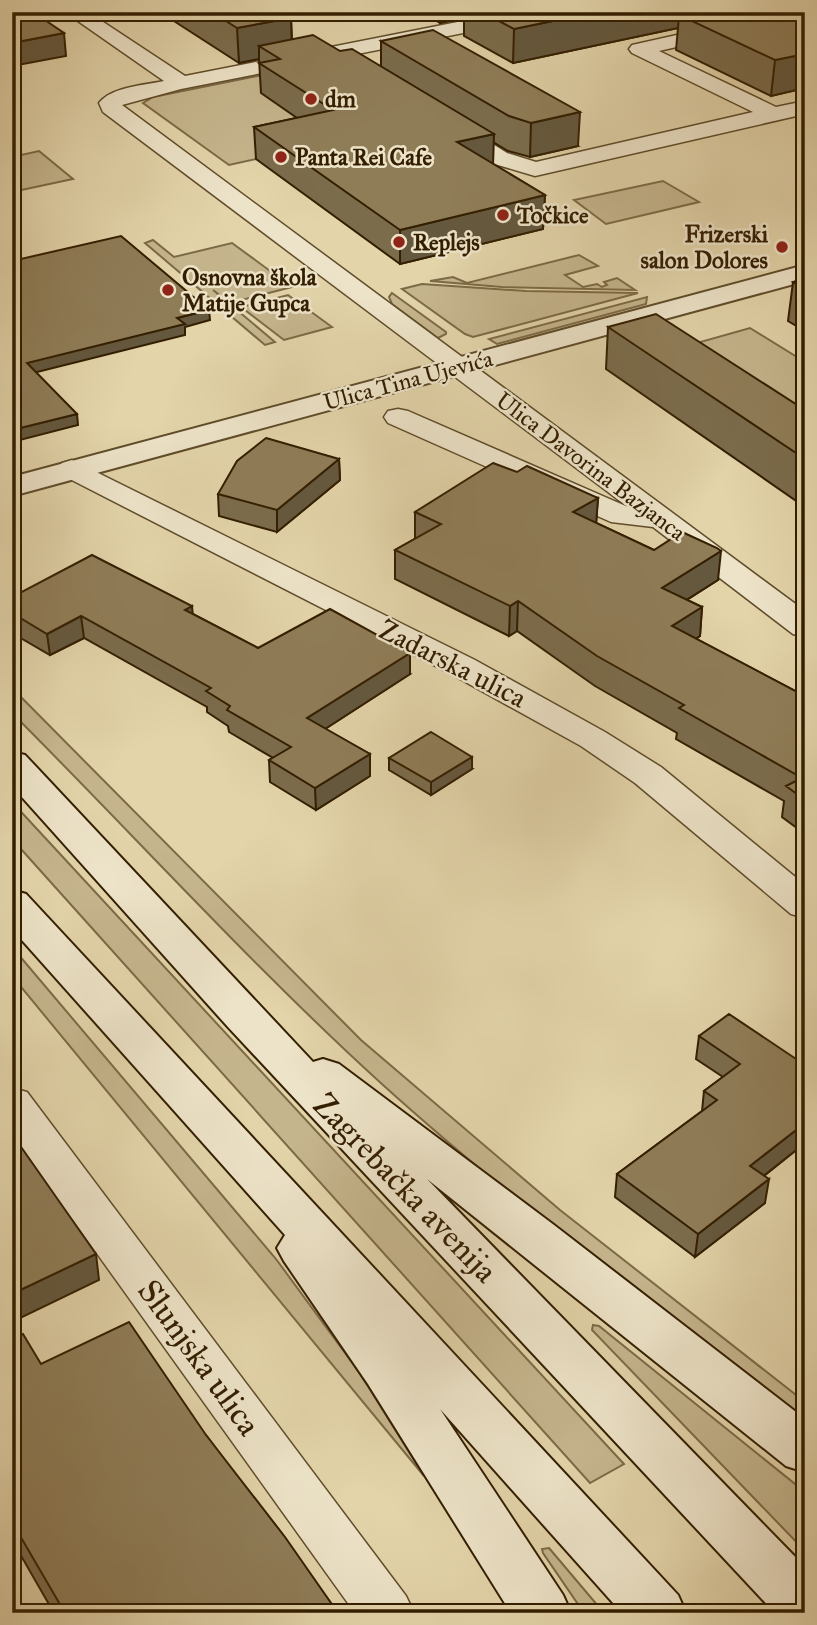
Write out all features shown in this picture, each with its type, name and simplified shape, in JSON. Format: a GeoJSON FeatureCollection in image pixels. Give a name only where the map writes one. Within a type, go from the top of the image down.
{"type":"FeatureCollection","features":[{"type":"Feature","properties":{"kind":"main road","name":"Ulica Tina Ujevića"},"geometry":{"type":"LineString","coordinates":[[12,487],[805,273]]}},
{"type":"Feature","properties":{"kind":"main road","name":"Zagrebačka avenija"},"geometry":{"type":"LineString","coordinates":[[12,763],[243,1016],[805,1606]]}},
{"type":"Feature","properties":{"kind":"main road"},"geometry":{"type":"LineString","coordinates":[[12,903],[160,1062],[658,1613]]}},
{"type":"Feature","properties":{"kind":"main road"},"geometry":{"type":"LineString","coordinates":[[243,1016],[528,1230],[805,1450]]}},
{"type":"Feature","properties":{"kind":"main road"},"geometry":{"type":"LineString","coordinates":[[160,1062],[274,1211],[386,1370],[543,1613]]}},
{"type":"Feature","properties":{"kind":"street"},"geometry":{"type":"LineString","coordinates":[[75,12],[181,83],[331,54],[502,15],[539,12]]}},
{"type":"Feature","properties":{"kind":"street"},"geometry":{"type":"LineString","coordinates":[[744,26],[639,48],[773,114]]}},
{"type":"Feature","properties":{"kind":"street"},"geometry":{"type":"LineString","coordinates":[[331,54],[354,68]]}},
{"type":"Feature","properties":{"kind":"street","name":"Ulica Davorina Bazjanca"},"geometry":{"type":"LineString","coordinates":[[181,83],[125,96],[110,103],[112,109],[805,627]]}},
{"type":"Feature","properties":{"kind":"street"},"geometry":{"type":"LineString","coordinates":[[435,118],[499,158],[535,169],[805,107]]}},
{"type":"Feature","properties":{"kind":"street"},"geometry":{"type":"LineString","coordinates":[[398,417],[622,516],[647,519],[656,516]]}},
{"type":"Feature","properties":{"kind":"street","name":"Zadarska ulica"},"geometry":{"type":"LineString","coordinates":[[72,469],[463,667],[583,733],[648,775],[805,905]]}},
{"type":"Feature","properties":{"kind":"street","name":"Slunjska ulica"},"geometry":{"type":"LineString","coordinates":[[12,1104],[387,1613]]}},
{"type":"Feature","properties":{"kind":"shaded area"},"geometry":{"type":"Polygon","coordinates":[[[332,61],[430,121],[229,165],[143,103],[153,97],[332,61]]]}},
{"type":"Feature","properties":{"kind":"shaded area"},"geometry":{"type":"Polygon","coordinates":[[[39,151],[73,179],[12,192],[12,157],[39,151]]]}},
{"type":"Feature","properties":{"kind":"shaded area"},"geometry":{"type":"Polygon","coordinates":[[[663,181],[699,202],[606,224],[574,200],[663,181]]]}},
{"type":"Feature","properties":{"kind":"shaded area"},"geometry":{"type":"Polygon","coordinates":[[[153,240],[174,257],[232,243],[292,287],[230,303],[213,290],[275,342],[265,345],[145,243],[153,240]]]}},
{"type":"Feature","properties":{"kind":"shaded area"},"geometry":{"type":"Polygon","coordinates":[[[579,255],[598,266],[565,275],[583,287],[597,284],[602,287],[607,285],[604,282],[617,278],[635,290],[502,287],[430,281],[453,277],[467,283],[579,255]]]}},
{"type":"Feature","properties":{"kind":"shaded area"},"geometry":{"type":"Polygon","coordinates":[[[422,284],[526,291],[638,293],[473,337],[402,289],[422,284]]]}},
{"type":"Feature","properties":{"kind":"shaded area"},"geometry":{"type":"Polygon","coordinates":[[[392,293],[446,334],[438,338],[392,304],[389,297],[392,293]]]}},
{"type":"Feature","properties":{"kind":"shaded area"},"geometry":{"type":"Polygon","coordinates":[[[288,295],[332,327],[284,340],[241,307],[288,295]]]}},
{"type":"Feature","properties":{"kind":"shaded area"},"geometry":{"type":"Polygon","coordinates":[[[647,297],[646,304],[497,344],[489,339],[647,297]]]}},
{"type":"Feature","properties":{"kind":"shaded area"},"geometry":{"type":"Polygon","coordinates":[[[750,328],[805,362],[805,455],[654,355],[750,328]]]}},
{"type":"Feature","properties":{"kind":"shaded area"},"geometry":{"type":"Polygon","coordinates":[[[12,688],[361,1040],[560,1210],[805,1402],[805,1426],[486,1174],[335,1041],[12,713],[12,688]]]}},
{"type":"Feature","properties":{"kind":"shaded area"},"geometry":{"type":"Polygon","coordinates":[[[12,802],[624,1464],[590,1483],[12,839],[12,802]]]}},
{"type":"Feature","properties":{"kind":"shaded area"},"geometry":{"type":"Polygon","coordinates":[[[12,947],[276,1259],[359,1372],[424,1476],[12,976],[12,947]]]}},
{"type":"Feature","properties":{"kind":"shaded area"},"geometry":{"type":"Polygon","coordinates":[[[593,1325],[599,1326],[805,1492],[805,1551],[592,1330],[593,1325]]]}},
{"type":"Feature","properties":{"kind":"shaded area"},"geometry":{"type":"Polygon","coordinates":[[[549,1548],[604,1613],[584,1613],[543,1553],[542,1549],[549,1548]]]}},
{"type":"Feature","properties":{"kind":"building"},"geometry":{"type":"Polygon","coordinates":[[[12,12],[33,12],[64,33],[12,43],[12,12]]]}},
{"type":"Feature","properties":{"kind":"building"},"geometry":{"type":"Polygon","coordinates":[[[212,12],[282,12],[291,18],[237,28],[212,12]]]}},
{"type":"Feature","properties":{"kind":"building"},"geometry":{"type":"Polygon","coordinates":[[[482,12],[596,12],[514,29],[482,12]]]}},
{"type":"Feature","properties":{"kind":"building"},"geometry":{"type":"Polygon","coordinates":[[[694,12],[805,12],[805,54],[775,60],[679,15],[694,12]]]}},
{"type":"Feature","properties":{"kind":"building"},"geometry":{"type":"Polygon","coordinates":[[[433,30],[580,112],[531,123],[509,116],[381,41],[433,30]]]}},
{"type":"Feature","properties":{"kind":"building"},"geometry":{"type":"Polygon","coordinates":[[[313,35],[340,51],[352,49],[494,134],[457,142],[545,195],[400,230],[254,127],[333,110],[259,63],[280,59],[259,46],[313,35]]]}},
{"type":"Feature","properties":{"kind":"building"},"geometry":{"type":"Polygon","coordinates":[[[121,236],[209,310],[177,318],[185,324],[27,363],[77,414],[12,430],[12,261],[121,236]]]}},
{"type":"Feature","properties":{"kind":"building"},"geometry":{"type":"Polygon","coordinates":[[[805,279],[805,289],[793,282],[805,279]]]}},
{"type":"Feature","properties":{"kind":"building"},"geometry":{"type":"Polygon","coordinates":[[[656,314],[805,410],[805,459],[608,327],[656,314]]]}},
{"type":"Feature","properties":{"kind":"building"},"geometry":{"type":"Polygon","coordinates":[[[266,438],[339,459],[277,510],[218,494],[237,461],[266,438]]]}},
{"type":"Feature","properties":{"kind":"building"},"geometry":{"type":"Polygon","coordinates":[[[493,463],[517,472],[527,466],[598,498],[573,512],[654,550],[682,532],[721,551],[662,588],[702,607],[672,626],[805,696],[805,800],[786,786],[802,778],[679,708],[684,705],[597,656],[518,601],[510,606],[395,550],[441,524],[415,512],[493,463]]]}},
{"type":"Feature","properties":{"kind":"building"},"geometry":{"type":"Polygon","coordinates":[[[92,555],[192,606],[185,610],[258,648],[330,609],[410,653],[307,718],[370,754],[315,788],[269,760],[291,747],[227,710],[230,706],[206,691],[211,688],[81,616],[47,634],[12,613],[12,597],[92,555]]]}},
{"type":"Feature","properties":{"kind":"building"},"geometry":{"type":"Polygon","coordinates":[[[431,732],[472,757],[431,782],[389,758],[431,732]]]}},
{"type":"Feature","properties":{"kind":"building"},"geometry":{"type":"Polygon","coordinates":[[[729,1014],[805,1065],[805,1123],[750,1166],[769,1179],[698,1234],[617,1174],[717,1100],[704,1091],[740,1064],[699,1036],[729,1014]]]}},
{"type":"Feature","properties":{"kind":"building"},"geometry":{"type":"Polygon","coordinates":[[[12,1134],[96,1254],[12,1294],[12,1134]]]}},
{"type":"Feature","properties":{"kind":"building"},"geometry":{"type":"Polygon","coordinates":[[[129,1322],[206,1435],[285,1537],[338,1613],[65,1613],[12,1522],[12,1339],[23,1334],[41,1364],[129,1322]]]}},
{"type":"Feature","properties":{"kind":"place","name":"dm"},"geometry":{"type":"Point","coordinates":[311,99]}},
{"type":"Feature","properties":{"kind":"place","name":"Panta Rei Cafe"},"geometry":{"type":"Point","coordinates":[281,157]}},
{"type":"Feature","properties":{"kind":"place","name":"Točkice"},"geometry":{"type":"Point","coordinates":[503,215]}},
{"type":"Feature","properties":{"kind":"place","name":"Replejs"},"geometry":{"type":"Point","coordinates":[399,242]}},
{"type":"Feature","properties":{"kind":"place","name":"Frizerski salon Dolores"},"geometry":{"type":"Point","coordinates":[782,247]}},
{"type":"Feature","properties":{"kind":"place","name":"Osnovna škola Matije Gupca"},"geometry":{"type":"Point","coordinates":[168,290]}}]}
